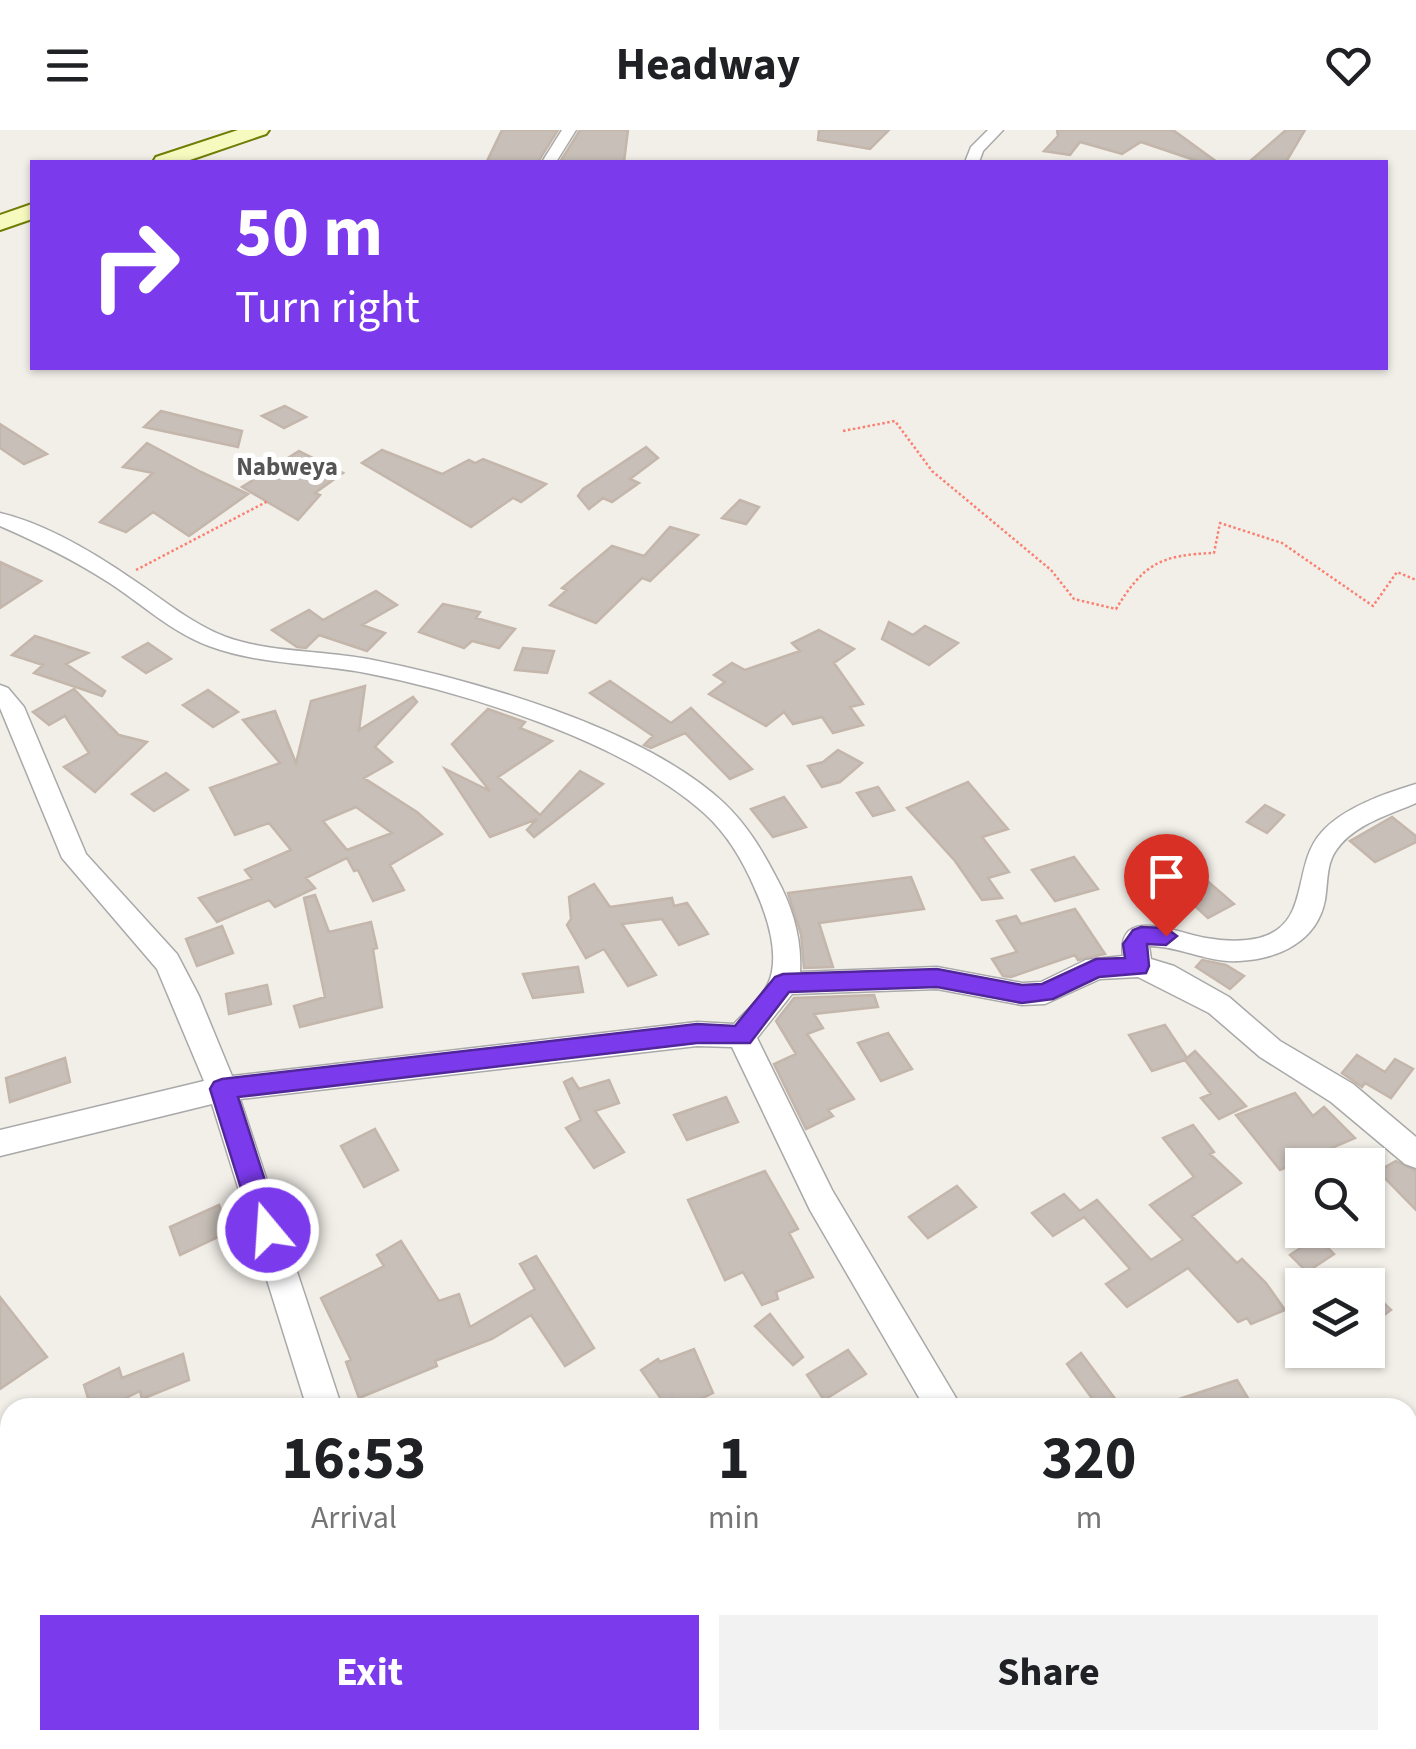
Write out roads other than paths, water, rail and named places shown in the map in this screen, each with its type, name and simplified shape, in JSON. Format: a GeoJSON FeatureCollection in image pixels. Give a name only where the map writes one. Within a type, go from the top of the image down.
{"type":"FeatureCollection","features":[{"type":"Feature","properties":{"kind":"street"},"geometry":{"type":"LineString","coordinates":[[169,160],[259,130]]}},
{"type":"Feature","properties":{"kind":"street"},"geometry":{"type":"LineString","coordinates":[[550,160],[568,130]]}},
{"type":"Feature","properties":{"kind":"street"},"geometry":{"type":"LineString","coordinates":[[972,160],[971,156],[996,130]]}},
{"type":"Feature","properties":{"kind":"street"},"geometry":{"type":"LineString","coordinates":[[0,222],[30,212]]}},
{"type":"Feature","properties":{"kind":"street"},"geometry":{"type":"LineString","coordinates":[[0,519],[75,553],[118,579],[160,612],[215,641],[268,657],[365,666],[498,700],[625,752],[701,798],[742,838],[771,890],[785,944],[783,983],[741,1036]]}},
{"type":"Feature","properties":{"kind":"street"},"geometry":{"type":"LineString","coordinates":[[0,693],[12,706],[75,858],[167,962],[186,996],[222,1089],[321,1398]]}},
{"type":"Feature","properties":{"kind":"street"},"geometry":{"type":"LineString","coordinates":[[1138,966],[1135,944],[1141,936],[1153,934],[1222,952],[1262,948],[1288,937],[1304,925],[1314,901],[1316,863],[1328,841],[1350,824],[1416,793]]}},
{"type":"Feature","properties":{"kind":"street"},"geometry":{"type":"LineString","coordinates":[[783,983],[937,978],[1034,994],[1045,993],[1096,968],[1138,966],[1164,974],[1219,1005],[1270,1049],[1342,1093],[1416,1155]]}},
{"type":"Feature","properties":{"kind":"street"},"geometry":{"type":"LineString","coordinates":[[0,1143],[222,1089],[697,1034],[741,1036]]}},
{"type":"Feature","properties":{"kind":"street"},"geometry":{"type":"LineString","coordinates":[[741,1036],[821,1200],[938,1398]]}},
{"type":"Feature","properties":{"kind":"district","name":"Nabweya"},"geometry":{"type":"Point","coordinates":[287,466]}}]}
